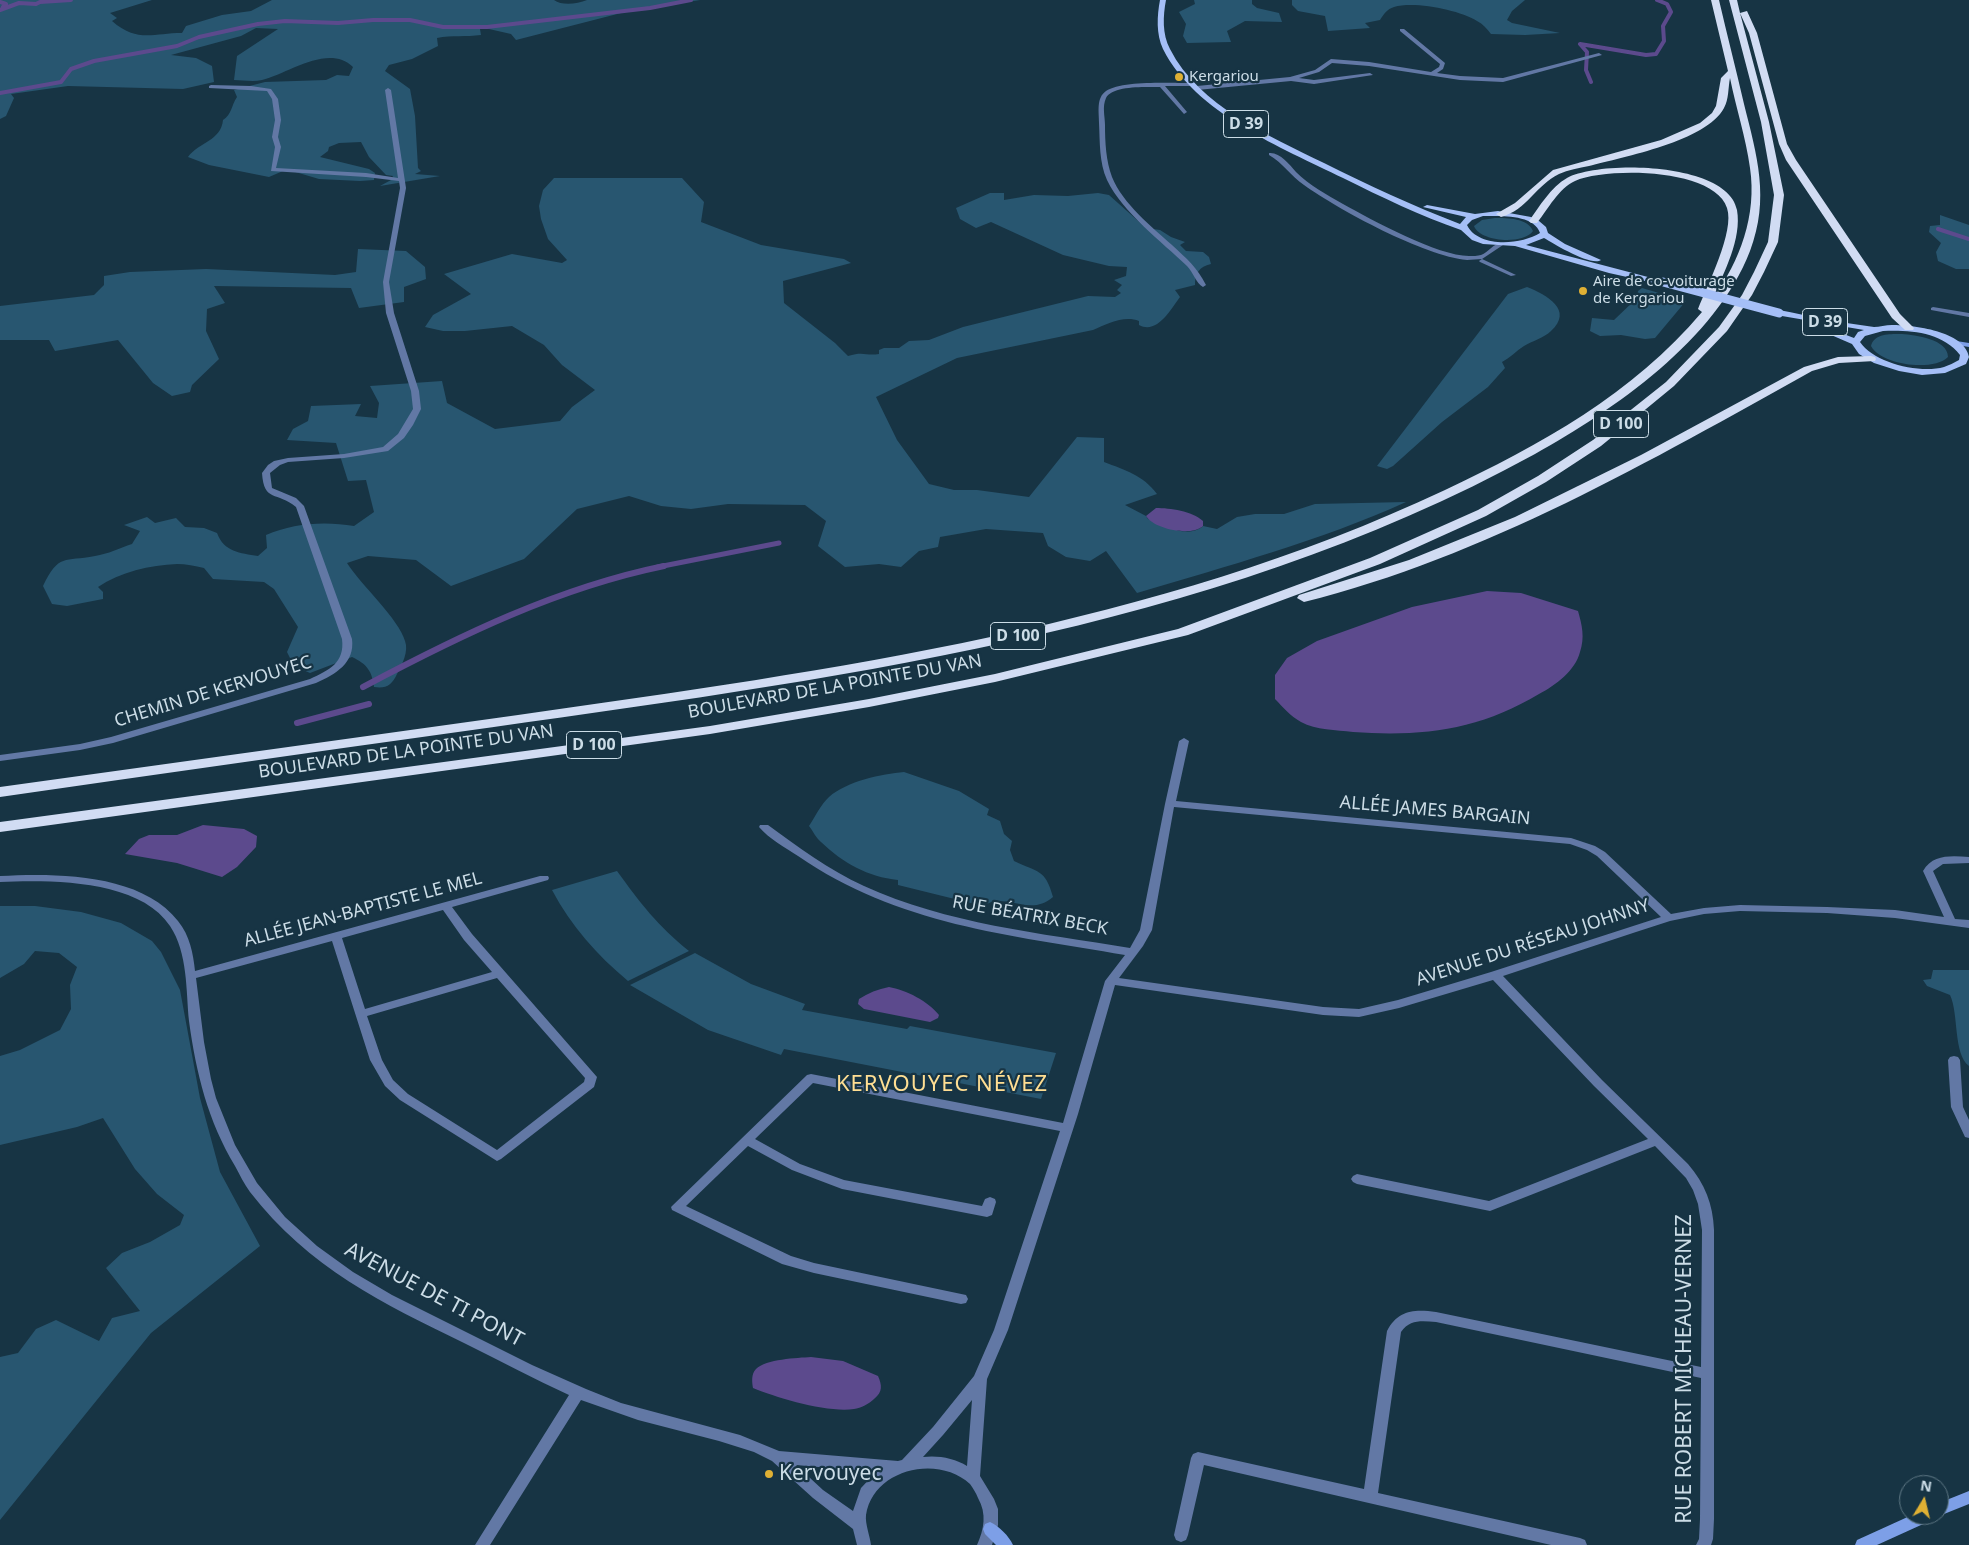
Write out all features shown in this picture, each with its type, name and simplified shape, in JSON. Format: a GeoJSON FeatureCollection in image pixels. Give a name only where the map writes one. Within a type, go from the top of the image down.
{"type":"FeatureCollection","features":[{"type":"Feature","properties":{"kind":"highway","name":"BOULEVARD DE LA POINTE DU VAN"},"geometry":{"type":"LineString","coordinates":[[0,792],[505,722],[824,674],[998,641],[1085,620],[1225,580],[1286,560],[1443,497],[1580,424],[1653,371],[1672,354],[1697,325],[1722,294],[1735,272],[1744,253],[1753,223],[1757,184],[1733,71],[1715,0]]}},
{"type":"Feature","properties":{"kind":"highway","name":"BOULEVARD DE LA POINTE DU VAN"},"geometry":{"type":"LineString","coordinates":[[0,828],[710,730],[803,715],[995,678],[1183,632],[1376,561],[1482,513],[1597,443],[1686,369],[1717,335],[1746,295],[1773,242],[1779,195],[1776,175],[1765,122],[1733,0]]}},
{"type":"Feature","properties":{"kind":"highway"},"geometry":{"type":"LineString","coordinates":[[1739,0],[1752,33],[1784,144],[1791,160],[1896,316],[1909,328]]}},
{"type":"Feature","properties":{"kind":"highway"},"geometry":{"type":"LineString","coordinates":[[1501,214],[1518,207],[1541,182],[1556,172],[1672,139],[1703,124],[1715,115],[1721,106],[1725,78],[1733,71]]}},
{"type":"Feature","properties":{"kind":"highway","name":"D 100"},"geometry":{"type":"LineString","coordinates":[[1534,221],[1560,187],[1571,180],[1603,171],[1631,170],[1671,174],[1707,184],[1720,192],[1730,200],[1733,210],[1733,233],[1697,325]]}},
{"type":"Feature","properties":{"kind":"highway"},"geometry":{"type":"LineString","coordinates":[[1183,632],[1325,592],[1469,542],[1583,489],[1808,369],[1838,360],[1871,359]]}},
{"type":"Feature","properties":{"kind":"main road","name":"D 39"},"geometry":{"type":"LineString","coordinates":[[1163,0],[1160,20],[1164,43],[1172,58],[1195,86],[1262,134],[1388,196],[1463,228]]}},
{"type":"Feature","properties":{"kind":"main road","name":"D 39"},"geometry":{"type":"LineString","coordinates":[[1388,196],[1432,208],[1475,216]]}},
{"type":"Feature","properties":{"kind":"main road"},"geometry":{"type":"LineString","coordinates":[[1501,214],[1534,221],[1544,230],[1544,234],[1535,240],[1516,244],[1501,244],[1482,240],[1467,233],[1463,228],[1465,221],[1475,216],[1501,214]]}},
{"type":"Feature","properties":{"kind":"main road","name":"D 39"},"geometry":{"type":"LineString","coordinates":[[1544,234],[1570,250],[1639,276]]}},
{"type":"Feature","properties":{"kind":"main road","name":"D 39"},"geometry":{"type":"LineString","coordinates":[[1516,244],[1536,251],[1779,313],[1872,329]]}},
{"type":"Feature","properties":{"kind":"main road","name":"D 39"},"geometry":{"type":"LineString","coordinates":[[1779,313],[1855,342]]}},
{"type":"Feature","properties":{"kind":"main road"},"geometry":{"type":"LineString","coordinates":[[1909,328],[1934,334],[1953,342],[1961,349],[1966,361],[1948,370],[1923,371],[1894,368],[1862,354],[1855,342],[1862,332],[1872,329],[1909,328]]}},
{"type":"Feature","properties":{"kind":"street"},"geometry":{"type":"LineString","coordinates":[[1402,30],[1443,64],[1441,68],[1431,74]]}},
{"type":"Feature","properties":{"kind":"street"},"geometry":{"type":"LineString","coordinates":[[1291,79],[1316,71],[1331,61],[1369,64],[1476,80],[1503,80],[1599,55]]}},
{"type":"Feature","properties":{"kind":"street"},"geometry":{"type":"LineString","coordinates":[[1203,286],[1196,271],[1126,203],[1115,189],[1105,161],[1102,118],[1104,95],[1116,88],[1195,86],[1291,79],[1314,82],[1370,75]]}},
{"type":"Feature","properties":{"kind":"street"},"geometry":{"type":"LineString","coordinates":[[1162,86],[1184,112]]}},
{"type":"Feature","properties":{"kind":"street"},"geometry":{"type":"LineString","coordinates":[[212,87],[269,90],[274,99],[278,120],[275,136],[278,147],[273,170],[366,175],[402,180]]}},
{"type":"Feature","properties":{"kind":"street","name":"CHEMIN DE KERVOUYEC"},"geometry":{"type":"LineString","coordinates":[[0,758],[80,747],[113,740],[313,681],[332,672],[348,653],[347,639],[300,506],[293,500],[269,490],[266,473],[271,467],[288,460],[344,456],[385,449],[401,436],[417,409],[416,396],[390,313],[386,282],[402,196],[402,180],[388,90]]}},
{"type":"Feature","properties":{"kind":"street"},"geometry":{"type":"LineString","coordinates":[[1271,154],[1284,162],[1296,176],[1308,185],[1367,219],[1438,250],[1482,259],[1513,275]]}},
{"type":"Feature","properties":{"kind":"street"},"geometry":{"type":"LineString","coordinates":[[1482,240],[1482,259]]}},
{"type":"Feature","properties":{"kind":"street"},"geometry":{"type":"LineString","coordinates":[[1465,264],[1482,259],[1501,244]]}},
{"type":"Feature","properties":{"kind":"street"},"geometry":{"type":"LineString","coordinates":[[1933,309],[1969,315]]}},
{"type":"Feature","properties":{"kind":"street"},"geometry":{"type":"LineString","coordinates":[[1953,342],[1969,345]]}},
{"type":"Feature","properties":{"kind":"street"},"geometry":{"type":"LineString","coordinates":[[864,1545],[858,1524],[859,1509],[864,1495],[874,1482],[886,1472],[903,1465],[938,1431],[980,1379],[1001,1330],[1067,1128],[1111,981],[1142,940],[1146,930],[1184,741]]}},
{"type":"Feature","properties":{"kind":"street","name":"ALLÉE JAMES BARGAIN"},"geometry":{"type":"LineString","coordinates":[[1170,804],[1571,842],[1591,848],[1600,854],[1669,918]]}},
{"type":"Feature","properties":{"kind":"street","name":"RUE BÉATRIX BECK"},"geometry":{"type":"LineString","coordinates":[[764,828],[833,875],[861,889],[914,910],[1018,935],[1087,943],[1132,952]]}},
{"type":"Feature","properties":{"kind":"street"},"geometry":{"type":"LineString","coordinates":[[1951,921],[1928,871],[1930,865],[1937,862],[1969,860]]}},
{"type":"Feature","properties":{"kind":"street","name":"AVENUE DE TI PONT"},"geometry":{"type":"LineString","coordinates":[[0,879],[38,876],[67,878],[119,889],[149,902],[164,912],[182,933],[191,976],[199,1048],[205,1079],[229,1146],[251,1185],[279,1220],[315,1253],[348,1277],[437,1325],[578,1393],[643,1416],[755,1446],[777,1457],[818,1494],[858,1524]]}},
{"type":"Feature","properties":{"kind":"street","name":"ALLÉE JEAN-BAPTISTE LE MEL"},"geometry":{"type":"LineString","coordinates":[[191,976],[544,878]]}},
{"type":"Feature","properties":{"kind":"street"},"geometry":{"type":"LineString","coordinates":[[336,937],[360,1014],[382,1074],[394,1090],[497,1156],[592,1081],[591,1076],[468,937],[446,906]]}},
{"type":"Feature","properties":{"kind":"street","name":"AVENUE DU RÉSEAU JOHNNY"},"geometry":{"type":"LineString","coordinates":[[1111,981],[1323,1011],[1359,1013],[1399,1004],[1496,975],[1570,948],[1669,918],[1718,910],[1762,908],[1867,912],[1969,924]]}},
{"type":"Feature","properties":{"kind":"street"},"geometry":{"type":"LineString","coordinates":[[360,1014],[500,973]]}},
{"type":"Feature","properties":{"kind":"street","name":"RUE ROBERT MICHEAU-VERNEZ"},"geometry":{"type":"LineString","coordinates":[[1496,975],[1694,1180],[1702,1193],[1707,1209],[1708,1374],[1707,1519],[1706,1539],[1703,1545]]}},
{"type":"Feature","properties":{"kind":"street"},"geometry":{"type":"LineString","coordinates":[[1954,1060],[1957,1107],[1969,1134]]}},
{"type":"Feature","properties":{"kind":"street"},"geometry":{"type":"LineString","coordinates":[[961,1299],[814,1268],[787,1260],[677,1207],[811,1078],[1067,1128]]}},
{"type":"Feature","properties":{"kind":"street"},"geometry":{"type":"LineString","coordinates":[[746,1140],[796,1167],[842,1184],[987,1212],[990,1202]]}},
{"type":"Feature","properties":{"kind":"street"},"geometry":{"type":"LineString","coordinates":[[1357,1179],[1490,1206],[1656,1140]]}},
{"type":"Feature","properties":{"kind":"street"},"geometry":{"type":"LineString","coordinates":[[1370,1498],[1394,1331],[1397,1325],[1408,1317],[1418,1315],[1436,1317],[1708,1374]]}},
{"type":"Feature","properties":{"kind":"street"},"geometry":{"type":"LineString","coordinates":[[980,1379],[974,1478],[985,1493],[991,1511],[990,1530],[984,1545]]}},
{"type":"Feature","properties":{"kind":"street"},"geometry":{"type":"LineString","coordinates":[[482,1545],[578,1393]]}},
{"type":"Feature","properties":{"kind":"street","name":"AVENUE DE TI PONT"},"geometry":{"type":"LineString","coordinates":[[777,1457],[875,1466],[903,1465],[925,1461],[943,1463],[959,1469],[974,1478]]}},
{"type":"Feature","properties":{"kind":"street"},"geometry":{"type":"LineString","coordinates":[[1181,1535],[1198,1458],[1580,1545]]}},
{"type":"Feature","properties":{"kind":"street"},"geometry":{"type":"LineString","coordinates":[[1949,1506],[1969,1497]]}},
{"type":"Feature","properties":{"kind":"street"},"geometry":{"type":"LineString","coordinates":[[1862,1545],[1905,1525]]}},
{"type":"Feature","properties":{"kind":"street"},"geometry":{"type":"LineString","coordinates":[[990,1530],[1006,1545]]}},
{"type":"Feature","properties":{"kind":"shaded area"},"geometry":{"type":"Polygon","coordinates":[[[0,0],[152,0],[110,13],[117,18],[112,21],[121,28],[129,32],[146,35],[182,33],[186,26],[222,15],[251,11],[272,0],[554,0],[570,4],[587,0],[700,0],[625,12],[516,40],[511,34],[480,29],[481,35],[437,38],[438,46],[412,59],[389,65],[385,71],[410,89],[415,116],[418,168],[421,171],[415,174],[440,176],[380,186],[391,180],[393,176],[386,175],[369,157],[361,142],[339,143],[329,147],[328,151],[320,157],[369,169],[375,173],[374,180],[319,179],[292,171],[283,171],[269,177],[209,165],[188,157],[218,133],[223,120],[230,112],[237,97],[234,90],[265,82],[326,80],[337,75],[349,76],[353,67],[343,60],[332,58],[308,62],[262,80],[234,80],[237,56],[278,29],[256,28],[241,36],[171,55],[196,58],[212,66],[214,82],[183,89],[68,86],[11,94],[14,98],[6,116],[0,119],[0,0]]]}},
{"type":"Feature","properties":{"kind":"shaded area"},"geometry":{"type":"Polygon","coordinates":[[[1194,0],[1252,0],[1252,4],[1257,8],[1279,13],[1282,22],[1245,21],[1227,31],[1231,42],[1187,43],[1183,36],[1186,24],[1179,12],[1195,4],[1194,0]]]}},
{"type":"Feature","properties":{"kind":"shaded area"},"geometry":{"type":"Polygon","coordinates":[[[1292,0],[1525,0],[1512,11],[1507,20],[1512,23],[1560,33],[1491,34],[1479,22],[1459,13],[1413,5],[1392,8],[1380,20],[1365,23],[1370,28],[1328,31],[1325,16],[1298,11],[1292,5],[1292,0]]]}},
{"type":"Feature","properties":{"kind":"shaded area"},"geometry":{"type":"Polygon","coordinates":[[[554,178],[682,178],[704,202],[701,222],[761,245],[844,259],[851,263],[783,281],[784,303],[835,343],[848,356],[879,354],[879,350],[899,348],[909,341],[929,340],[963,327],[1088,296],[1115,297],[1121,293],[1117,290],[1122,285],[1114,280],[1126,276],[1127,267],[1109,266],[1063,255],[991,222],[976,228],[960,219],[956,208],[990,193],[1004,193],[1004,200],[1034,195],[1068,196],[1098,193],[1109,195],[1146,228],[1160,230],[1171,237],[1185,242],[1180,245],[1186,251],[1203,252],[1209,257],[1211,264],[1198,271],[1195,285],[1175,290],[1180,297],[1168,314],[1152,327],[1139,325],[1139,321],[1127,319],[1093,330],[957,358],[876,397],[897,440],[929,484],[954,490],[977,490],[1029,497],[1077,437],[1104,438],[1104,462],[1140,478],[1152,487],[1157,494],[1125,505],[1146,516],[1148,519],[1176,530],[1191,531],[1203,526],[1217,529],[1237,517],[1255,514],[1284,514],[1315,504],[1406,502],[1307,541],[1137,593],[1106,551],[1090,561],[1066,557],[1048,546],[1043,533],[986,529],[940,537],[938,547],[919,551],[901,567],[879,564],[845,567],[818,546],[826,521],[805,505],[728,504],[691,509],[661,506],[629,496],[577,509],[524,559],[451,586],[416,560],[368,556],[347,563],[388,612],[405,641],[406,653],[401,666],[393,681],[382,687],[374,687],[368,669],[352,657],[310,673],[294,666],[287,652],[298,627],[274,589],[264,582],[213,579],[204,568],[184,564],[167,565],[136,570],[116,577],[98,587],[103,592],[103,599],[67,606],[52,604],[43,586],[58,564],[69,559],[105,554],[132,544],[140,531],[124,525],[147,517],[155,523],[176,518],[185,527],[204,528],[217,533],[228,548],[258,556],[267,548],[266,535],[276,531],[321,523],[354,526],[374,512],[366,480],[348,481],[336,443],[287,440],[293,429],[308,421],[311,406],[361,404],[355,416],[377,418],[379,403],[370,386],[442,381],[447,403],[495,429],[560,421],[572,407],[595,390],[562,365],[544,345],[512,326],[465,331],[443,331],[425,327],[433,315],[471,294],[444,274],[512,254],[562,263],[567,260],[548,239],[541,219],[539,206],[543,190],[554,178]]]}},
{"type":"Feature","properties":{"kind":"shaded area"},"geometry":{"type":"Polygon","coordinates":[[[1940,215],[1969,225],[1969,269],[1956,269],[1938,261],[1936,252],[1941,243],[1929,232],[1930,226],[1940,225],[1940,215]]]}},
{"type":"Feature","properties":{"kind":"shaded area"},"geometry":{"type":"Polygon","coordinates":[[[1495,218],[1522,221],[1527,223],[1533,231],[1520,238],[1502,240],[1484,236],[1474,226],[1482,220],[1495,218]]]}},
{"type":"Feature","properties":{"kind":"shaded area"},"geometry":{"type":"Polygon","coordinates":[[[358,249],[406,251],[425,267],[426,279],[404,287],[404,302],[359,308],[351,288],[214,286],[225,303],[207,309],[206,331],[219,359],[192,385],[190,392],[172,396],[153,383],[118,340],[55,351],[49,340],[0,340],[0,306],[94,295],[104,285],[104,276],[130,272],[206,269],[335,275],[356,272],[358,249]]]}},
{"type":"Feature","properties":{"kind":"shaded area"},"geometry":{"type":"Polygon","coordinates":[[[1527,287],[1549,299],[1559,310],[1560,316],[1551,331],[1524,346],[1502,362],[1505,368],[1488,387],[1442,422],[1393,466],[1387,469],[1377,466],[1508,294],[1527,287]]]}},
{"type":"Feature","properties":{"kind":"shaded area"},"geometry":{"type":"Polygon","coordinates":[[[1642,288],[1686,301],[1655,338],[1645,339],[1621,335],[1600,336],[1590,331],[1592,318],[1614,320],[1637,298],[1638,291],[1642,288]]]}},
{"type":"Feature","properties":{"kind":"shaded area"},"geometry":{"type":"Polygon","coordinates":[[[1902,334],[1922,337],[1937,342],[1947,351],[1948,357],[1941,362],[1931,364],[1908,364],[1885,358],[1871,346],[1879,336],[1902,334]]]}},
{"type":"Feature","properties":{"kind":"shaded area"},"geometry":{"type":"Polygon","coordinates":[[[1156,508],[1187,512],[1203,521],[1203,526],[1190,531],[1164,528],[1150,521],[1146,516],[1156,508]]]}},
{"type":"Feature","properties":{"kind":"shaded area"},"geometry":{"type":"Polygon","coordinates":[[[1487,591],[1521,593],[1578,611],[1582,641],[1578,659],[1564,677],[1517,706],[1494,716],[1449,728],[1426,732],[1378,733],[1313,727],[1293,717],[1275,699],[1275,675],[1287,658],[1317,641],[1412,607],[1487,591]]]}},
{"type":"Feature","properties":{"kind":"shaded area"},"geometry":{"type":"Polygon","coordinates":[[[904,772],[959,791],[989,809],[987,815],[1000,821],[1004,834],[1012,841],[1010,850],[1014,861],[1040,873],[1047,881],[1053,897],[1046,902],[1033,905],[996,901],[983,906],[898,885],[898,880],[876,876],[856,868],[829,850],[809,826],[823,803],[836,791],[865,779],[904,772]]]}},
{"type":"Feature","properties":{"kind":"shaded area"},"geometry":{"type":"Polygon","coordinates":[[[203,825],[244,829],[257,836],[256,847],[237,867],[222,877],[177,863],[125,854],[139,839],[149,835],[177,835],[203,825]]]}},
{"type":"Feature","properties":{"kind":"shaded area"},"geometry":{"type":"Polygon","coordinates":[[[617,871],[650,914],[689,951],[628,981],[606,961],[576,928],[552,890],[617,871]]]}},
{"type":"Feature","properties":{"kind":"shaded area"},"geometry":{"type":"Polygon","coordinates":[[[0,906],[35,906],[81,912],[121,923],[152,941],[161,952],[180,990],[200,1098],[220,1172],[260,1246],[151,1333],[0,1520],[0,1357],[18,1353],[36,1329],[56,1320],[99,1341],[112,1318],[140,1311],[106,1268],[122,1253],[150,1242],[180,1225],[184,1215],[157,1194],[135,1169],[103,1118],[77,1127],[0,1145],[0,1056],[20,1050],[60,1030],[71,1009],[70,985],[77,967],[59,953],[35,951],[24,964],[0,978],[0,906]]]}},
{"type":"Feature","properties":{"kind":"shaded area"},"geometry":{"type":"Polygon","coordinates":[[[695,953],[751,984],[805,1004],[802,1010],[907,1029],[910,1026],[1056,1053],[1041,1099],[784,1049],[781,1055],[708,1030],[630,985],[695,953]]]}},
{"type":"Feature","properties":{"kind":"shaded area"},"geometry":{"type":"Polygon","coordinates":[[[1933,970],[1969,970],[1969,1066],[1964,1060],[1958,1043],[1955,1012],[1950,995],[1927,986],[1923,980],[1931,979],[1933,970]]]}},
{"type":"Feature","properties":{"kind":"shaded area"},"geometry":{"type":"Polygon","coordinates":[[[889,987],[909,993],[923,1001],[939,1015],[938,1018],[930,1022],[864,1009],[858,1004],[859,999],[866,995],[889,987]]]}},
{"type":"Feature","properties":{"kind":"shaded area"},"geometry":{"type":"Polygon","coordinates":[[[811,1357],[843,1361],[878,1376],[881,1385],[879,1394],[862,1407],[843,1410],[803,1404],[753,1388],[753,1373],[761,1366],[782,1360],[811,1357]]]}},
{"type":"Feature","properties":{"kind":"waterway"},"geometry":{"type":"LineString","coordinates":[[0,10],[19,3],[36,4],[40,2],[71,0]]}},
{"type":"Feature","properties":{"kind":"waterway"},"geometry":{"type":"LineString","coordinates":[[0,93],[61,82],[71,69],[94,61],[177,46],[199,37],[258,24],[285,21],[338,23],[373,20],[410,20],[443,27],[487,27],[650,8],[691,0]]}},
{"type":"Feature","properties":{"kind":"waterway"},"geometry":{"type":"LineString","coordinates":[[1591,82],[1586,70],[1587,52],[1580,44],[1646,55],[1656,54],[1664,41],[1663,26],[1671,12],[1667,4],[1657,0]]}},
{"type":"Feature","properties":{"kind":"waterway"},"geometry":{"type":"LineString","coordinates":[[0,2],[6,4],[3,7]]}},
{"type":"Feature","properties":{"kind":"waterway"},"geometry":{"type":"LineString","coordinates":[[1938,229],[1969,239]]}},
{"type":"Feature","properties":{"kind":"waterway"},"geometry":{"type":"LineString","coordinates":[[658,567],[779,543]]}},
{"type":"Feature","properties":{"kind":"waterway"},"geometry":{"type":"LineString","coordinates":[[363,687],[472,632],[509,616],[585,587],[624,575],[664,566]]}},
{"type":"Feature","properties":{"kind":"waterway"},"geometry":{"type":"LineString","coordinates":[[297,723],[369,704]]}},
{"type":"Feature","properties":{"kind":"place","name":"Kergariou"},"geometry":{"type":"Point","coordinates":[1179,77]}},
{"type":"Feature","properties":{"kind":"place","name":"Aire de co-voiturage de Kergariou"},"geometry":{"type":"Point","coordinates":[1583,291]}},
{"type":"Feature","properties":{"kind":"place","name":"Kervouyec"},"geometry":{"type":"Point","coordinates":[769,1474]}},
{"type":"Feature","properties":{"kind":"district","name":"KERVOUYEC NÉVEZ"},"geometry":{"type":"Point","coordinates":[942,1085]}}]}
